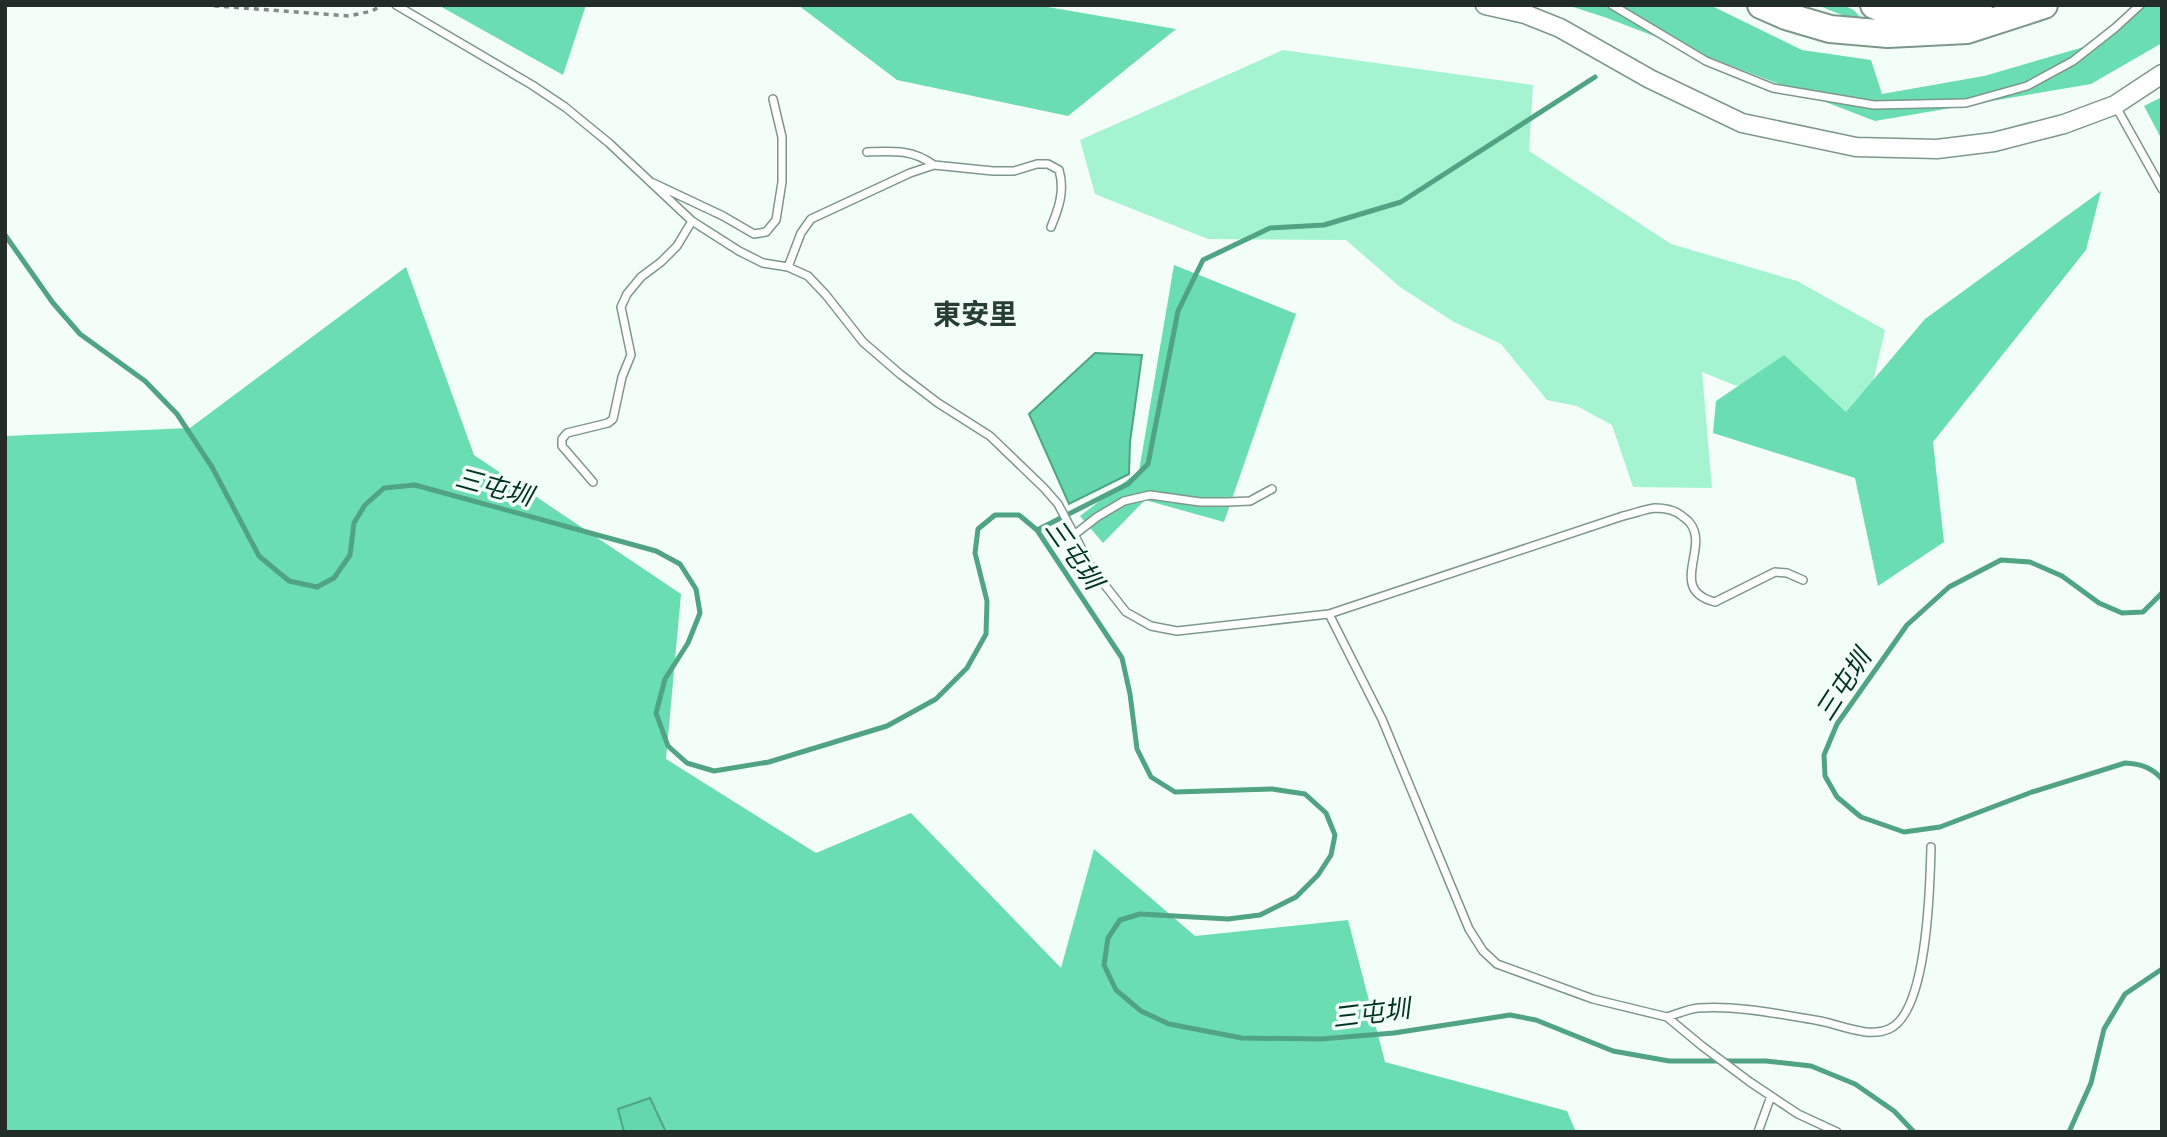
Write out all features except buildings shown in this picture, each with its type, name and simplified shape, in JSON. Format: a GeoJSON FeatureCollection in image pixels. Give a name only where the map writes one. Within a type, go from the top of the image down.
{"type":"FeatureCollection","features":[{"type":"Feature","properties":{"kind":"highway"},"geometry":{"type":"LineString","coordinates":[[1761,5],[1786,16],[1830,29],[1888,34],[1967,30],[2044,5]]}},
{"type":"Feature","properties":{"kind":"highway"},"geometry":{"type":"LineString","coordinates":[[1874,5],[1913,16],[1935,16],[1979,5]]}},
{"type":"Feature","properties":{"kind":"street"},"geometry":{"type":"LineString","coordinates":[[1485,5],[1525,14],[1560,27],[1650,79],[1742,123],[1856,147],[1937,149],[1994,142],[2064,124],[2115,105],[2162,74]]}},
{"type":"Feature","properties":{"kind":"lane"},"geometry":{"type":"LineString","coordinates":[[396,5],[565,107],[609,143],[692,221],[763,263],[788,267],[808,276],[863,342],[938,403],[990,436],[1058,504],[1093,570],[1126,612],[1151,626],[1177,631],[1329,614],[1623,516],[1657,508],[1677,512],[1692,524],[1695,541],[1691,568],[1693,590],[1702,599],[1715,602],[1775,572],[1787,573],[1803,580]]}},
{"type":"Feature","properties":{"kind":"lane"},"geometry":{"type":"LineString","coordinates":[[1612,5],[1706,61],[1773,88],[1874,104],[1966,103],[2027,86],[2073,61],[2140,5]]}},
{"type":"Feature","properties":{"kind":"lane"},"geometry":{"type":"LineString","coordinates":[[646,179],[754,234],[766,232],[776,220],[782,182],[782,137],[773,99]]}},
{"type":"Feature","properties":{"kind":"lane"},"geometry":{"type":"LineString","coordinates":[[2115,105],[2162,189]]}},
{"type":"Feature","properties":{"kind":"lane"},"geometry":{"type":"LineString","coordinates":[[867,152],[905,151],[922,156],[933,165]]}},
{"type":"Feature","properties":{"kind":"lane"},"geometry":{"type":"LineString","coordinates":[[788,267],[801,233],[811,219],[933,165],[1014,171],[1037,164],[1048,164],[1059,170],[1063,182],[1059,209],[1051,227]]}},
{"type":"Feature","properties":{"kind":"lane"},"geometry":{"type":"LineString","coordinates":[[593,482],[562,446],[562,439],[567,433],[608,423],[613,419],[622,376],[631,355],[621,307],[627,294],[641,277],[662,262],[677,246],[692,221]]}},
{"type":"Feature","properties":{"kind":"lane"},"geometry":{"type":"LineString","coordinates":[[1074,535],[1124,501],[1150,495],[1200,502],[1250,501],[1272,489]]}},
{"type":"Feature","properties":{"kind":"lane"},"geometry":{"type":"LineString","coordinates":[[1329,614],[1382,719],[1469,929],[1482,951],[1497,964],[1593,999],[1667,1017],[1750,1082],[1798,1114],[1838,1132]]}},
{"type":"Feature","properties":{"kind":"lane"},"geometry":{"type":"LineString","coordinates":[[1667,1017],[1697,1009],[1746,1010],[1818,1020],[1870,1033],[1889,1029],[1903,1017],[1921,968],[1930,909],[1931,847]]}},
{"type":"Feature","properties":{"kind":"lane"},"geometry":{"type":"LineString","coordinates":[[1758,1132],[1771,1096]]}},
{"type":"Feature","properties":{"kind":"path"},"geometry":{"type":"LineString","coordinates":[[204,5],[349,16],[372,11],[382,5]]}},
{"type":"Feature","properties":{"kind":"shaded area"},"geometry":{"type":"Polygon","coordinates":[[[438,5],[586,5],[563,75],[438,5]]]}},
{"type":"Feature","properties":{"kind":"shaded area"},"geometry":{"type":"Polygon","coordinates":[[[798,5],[1036,5],[1176,29],[1068,116],[897,80],[798,5]]]}},
{"type":"Feature","properties":{"kind":"shaded area"},"geometry":{"type":"Polygon","coordinates":[[[1567,5],[1710,5],[1802,50],[1871,60],[1882,94],[1984,76],[2094,44],[2143,5],[2162,5],[2162,43],[2091,84],[1875,121],[1567,5]]]}},
{"type":"Feature","properties":{"kind":"shaded area"},"geometry":{"type":"Polygon","coordinates":[[[1817,5],[1848,7],[1861,19],[1857,21],[1817,5]]]}},
{"type":"Feature","properties":{"kind":"shaded area"},"geometry":{"type":"Polygon","coordinates":[[[1283,50],[1533,85],[1529,151],[1671,244],[1797,281],[1885,330],[1860,439],[1702,372],[1712,488],[1633,487],[1612,425],[1577,406],[1547,400],[1501,344],[1454,322],[1400,287],[1346,240],[1208,239],[1095,194],[1080,140],[1283,50]]]}},
{"type":"Feature","properties":{"kind":"shaded area"},"geometry":{"type":"Polygon","coordinates":[[[2162,97],[2162,140],[2144,106],[2162,97]]]}},
{"type":"Feature","properties":{"kind":"shaded area"},"geometry":{"type":"Polygon","coordinates":[[[2101,191],[2086,250],[1933,442],[1944,542],[1878,586],[1855,478],[1713,433],[1716,401],[1784,355],[1846,412],[1925,319],[2101,191]]]}},
{"type":"Feature","properties":{"kind":"shaded area"},"geometry":{"type":"Polygon","coordinates":[[[1174,265],[1296,314],[1224,522],[1145,500],[1103,543],[1080,516],[1139,471],[1174,265]]]}},
{"type":"Feature","properties":{"kind":"shaded area"},"geometry":{"type":"Polygon","coordinates":[[[406,267],[474,455],[681,594],[666,759],[816,853],[911,813],[1061,968],[1094,849],[1195,936],[1348,920],[1385,1062],[1567,1111],[1576,1132],[5,1132],[5,436],[190,428],[406,267]]]}},
{"type":"Feature","properties":{"kind":"shaded area"},"geometry":{"type":"Polygon","coordinates":[[[1095,353],[1142,355],[1130,442],[1129,474],[1069,504],[1029,414],[1095,353]]]}},
{"type":"Feature","properties":{"kind":"shaded area"},"geometry":{"type":"Polygon","coordinates":[[[650,1098],[666,1132],[624,1132],[618,1109],[650,1098]]]}},
{"type":"Feature","properties":{"kind":"waterway"},"geometry":{"type":"LineString","coordinates":[[1037,530],[1128,484],[1148,464],[1178,311],[1203,260],[1270,228],[1324,225],[1401,202],[1595,77]]}},
{"type":"Feature","properties":{"kind":"waterway","name":"三屯圳"},"geometry":{"type":"LineString","coordinates":[[5,235],[53,303],[80,334],[145,381],[177,414],[212,467],[259,556],[289,581],[317,587],[334,578],[350,555],[354,523],[365,505],[384,488],[415,485],[656,551],[680,564],[696,589],[700,613],[688,643],[665,679],[656,713],[668,746],[687,763],[714,771],[769,762],[887,726],[936,699],[967,668],[986,634],[987,601],[975,553],[978,529],[995,515],[1019,515],[1037,530],[1122,658],[1137,749],[1151,777],[1175,792],[1272,789],[1305,794],[1326,813],[1335,835],[1331,855],[1318,875],[1296,897],[1260,915],[1228,919],[1140,914],[1120,920],[1108,938],[1104,965],[1116,990],[1141,1011],[1169,1024],[1242,1038],[1321,1039],[1394,1033],[1510,1015],[1536,1020],[1613,1051],[1669,1061],[1766,1061],[1811,1066],[1855,1084],[1894,1111],[1914,1132]]}},
{"type":"Feature","properties":{"kind":"waterway","name":"三屯圳"},"geometry":{"type":"LineString","coordinates":[[2162,593],[2143,612],[2122,613],[2099,603],[2062,576],[2030,562],[2001,560],[1949,587],[1907,625],[1837,724],[1824,755],[1825,776],[1837,797],[1861,817],[1904,832],[1940,827],[2032,792],[2125,763],[2145,767],[2162,779]]}},
{"type":"Feature","properties":{"kind":"waterway","name":"三屯圳"},"geometry":{"type":"LineString","coordinates":[[2069,1132],[2091,1083],[2104,1029],[2125,994],[2162,969]]}},
{"type":"Feature","properties":{"kind":"district","name":"東安里"},"geometry":{"type":"Point","coordinates":[975,314]}}]}
